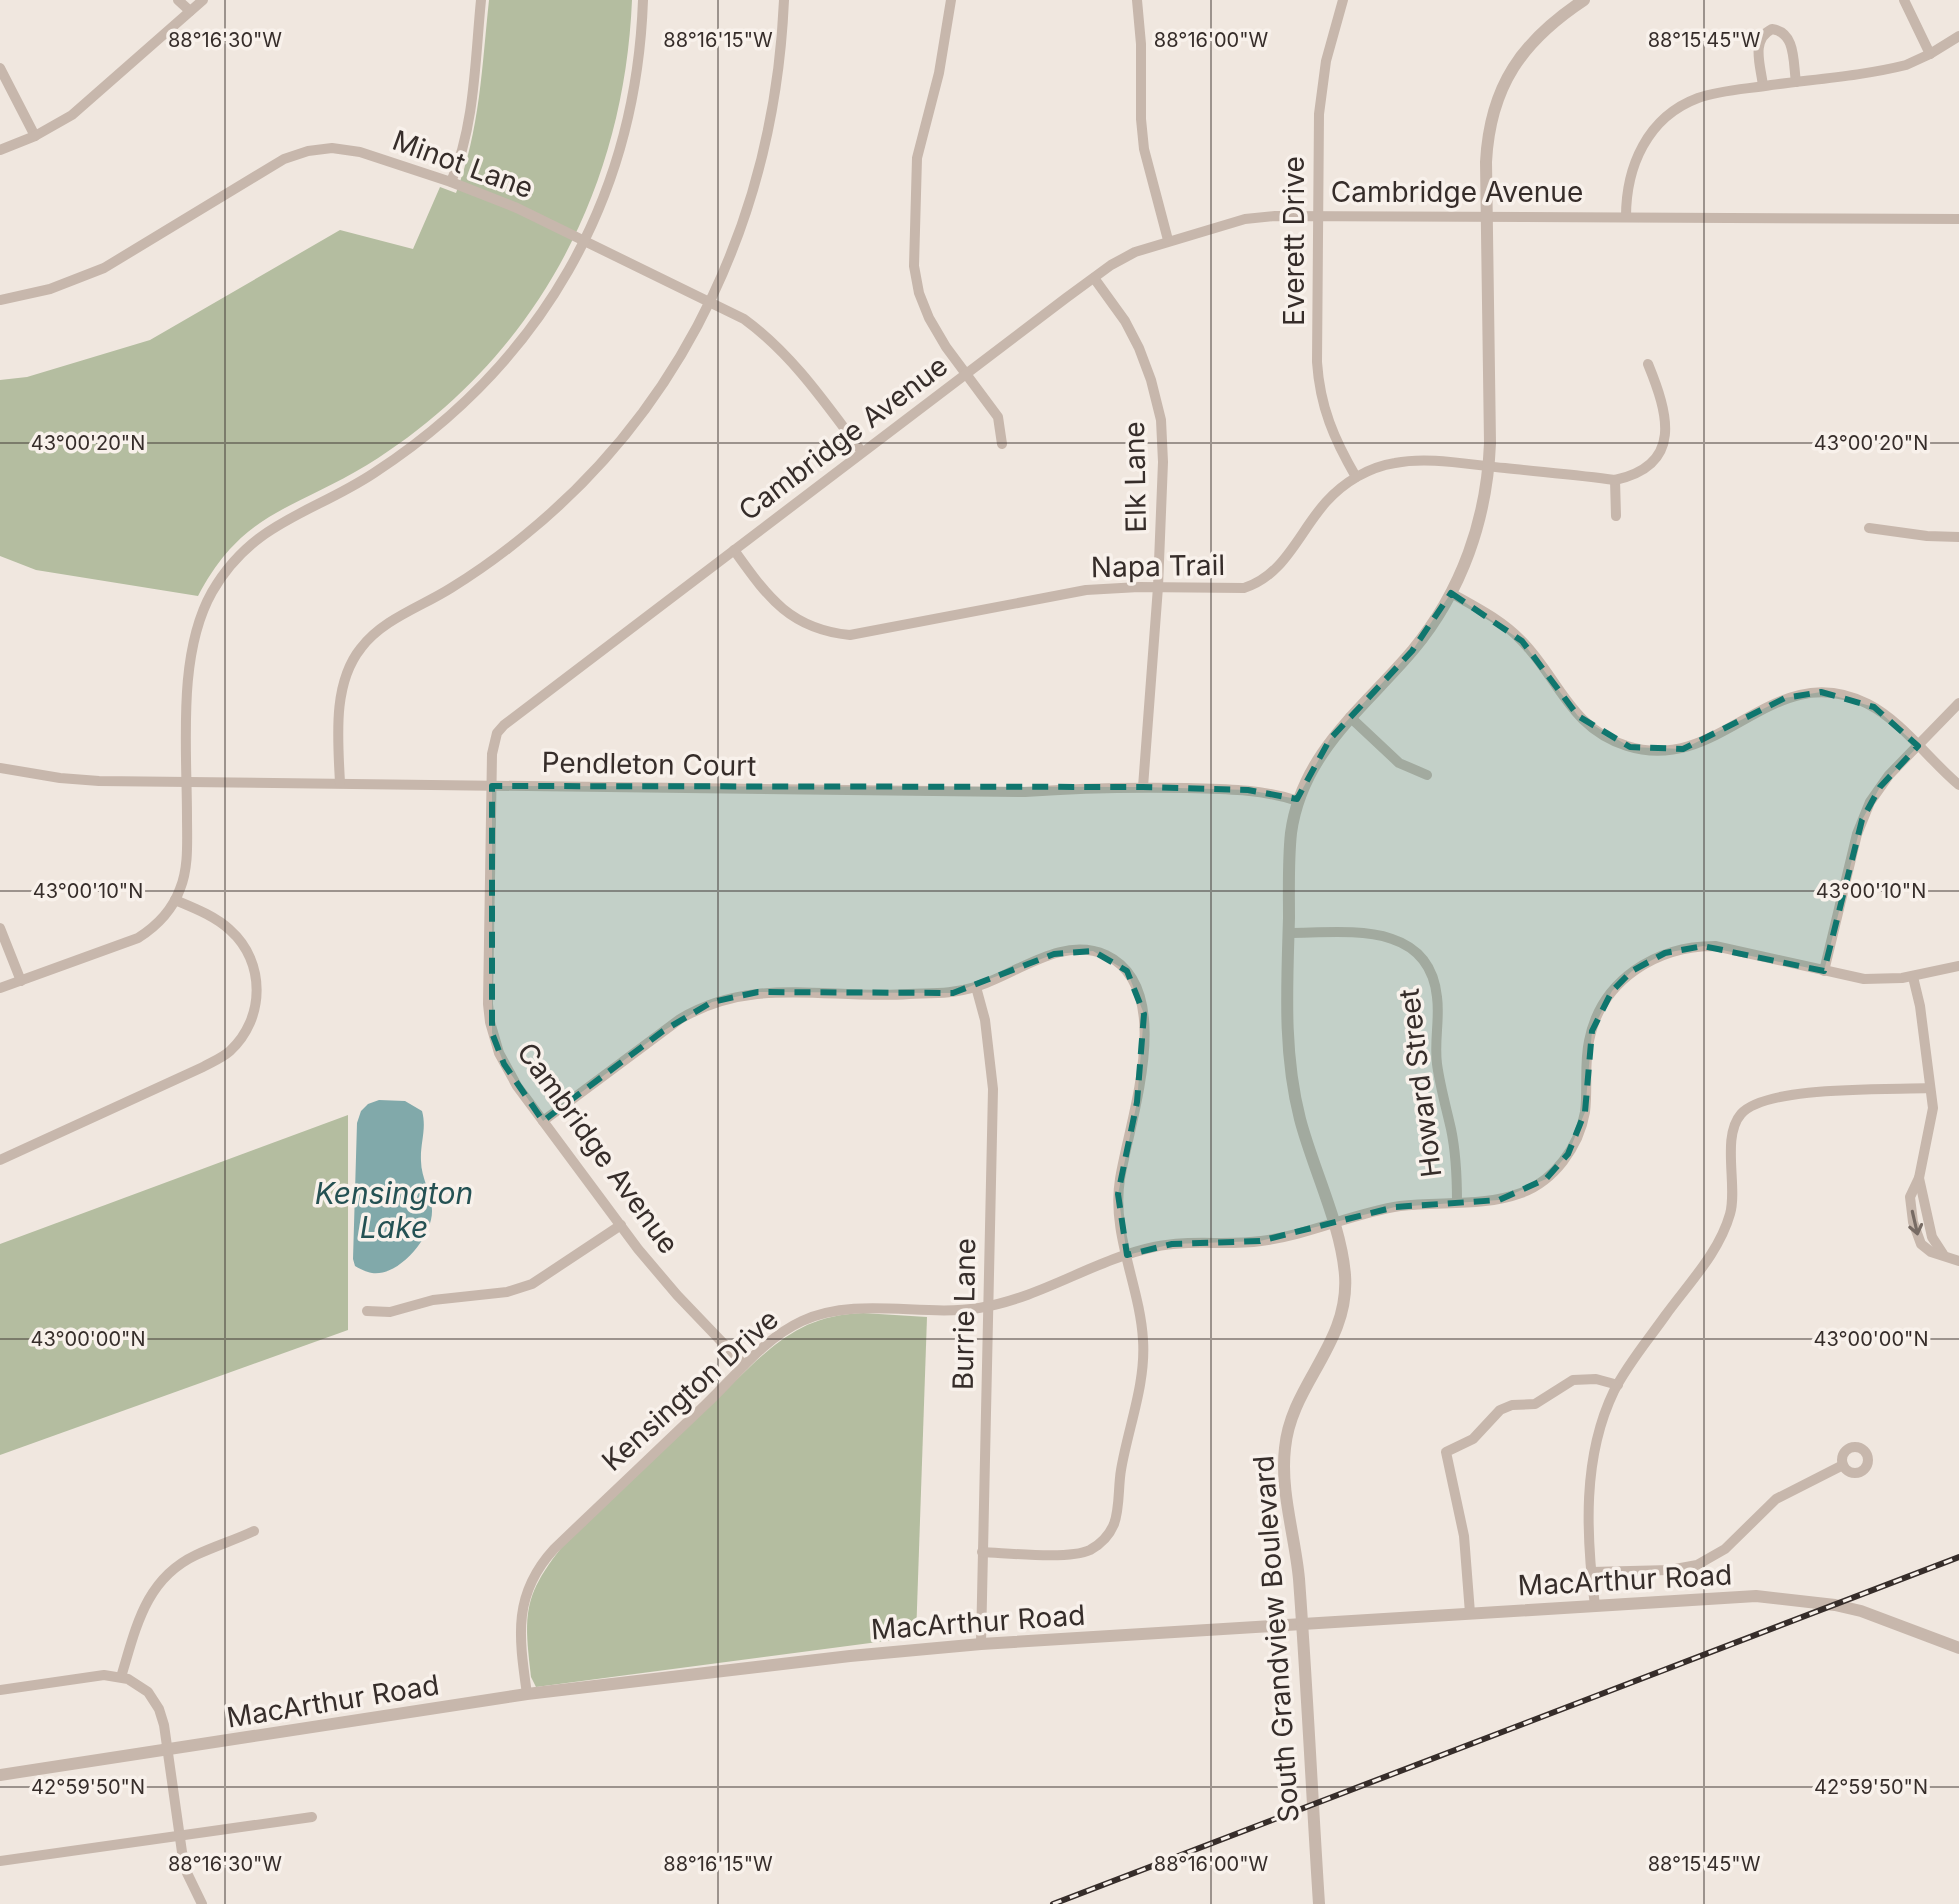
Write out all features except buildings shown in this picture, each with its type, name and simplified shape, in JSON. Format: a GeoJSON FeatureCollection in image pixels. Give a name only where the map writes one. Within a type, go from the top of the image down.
{"type":"FeatureCollection","features":[{"type":"Feature","properties":{"kind":"street"},"geometry":{"type":"LineString","coordinates":[[178,0],[190,11]]}},
{"type":"Feature","properties":{"kind":"street"},"geometry":{"type":"LineString","coordinates":[[0,150],[35,136],[72,115],[203,0]]}},
{"type":"Feature","properties":{"kind":"street"},"geometry":{"type":"LineString","coordinates":[[451,182],[460,159],[470,112],[481,0]]}},
{"type":"Feature","properties":{"kind":"street"},"geometry":{"type":"LineString","coordinates":[[0,988],[138,938],[156,925],[175,900],[185,868],[191,652],[202,613],[227,569],[249,546],[273,526],[372,474],[416,445],[457,411],[497,371],[530,331],[552,299],[584,240],[611,180],[624,140],[638,68],[643,0]]}},
{"type":"Feature","properties":{"kind":"street"},"geometry":{"type":"LineString","coordinates":[[340,783],[341,694],[350,664],[359,649],[384,626],[452,588],[493,560],[563,502],[637,421],[677,362],[710,302],[742,227],[760,169],[779,67],[784,0]]}},
{"type":"Feature","properties":{"kind":"street"},"geometry":{"type":"LineString","coordinates":[[951,0],[939,73],[917,158],[913,243],[916,281],[936,332],[998,417],[1002,444]]}},
{"type":"Feature","properties":{"kind":"street"},"geometry":{"type":"LineString","coordinates":[[1137,0],[1144,149],[1168,240]]}},
{"type":"Feature","properties":{"kind":"street","name":"Everett Drive"},"geometry":{"type":"LineString","coordinates":[[1343,0],[1333,31],[1321,91],[1317,362],[1320,394],[1335,442],[1356,477]]}},
{"type":"Feature","properties":{"kind":"street","name":"South Grandview Boulevard"},"geometry":{"type":"LineString","coordinates":[[1319,1904],[1297,1556],[1285,1477],[1285,1447],[1299,1400],[1332,1343],[1342,1313],[1345,1272],[1292,1081],[1287,1027],[1291,834],[1298,801],[1319,755],[1412,651],[1451,593],[1475,536],[1489,466],[1487,141],[1501,90],[1525,50],[1551,23],[1584,0]]}},
{"type":"Feature","properties":{"kind":"street"},"geometry":{"type":"LineString","coordinates":[[1904,0],[1930,54]]}},
{"type":"Feature","properties":{"kind":"street"},"geometry":{"type":"LineString","coordinates":[[1763,86],[1758,45],[1762,35],[1772,29],[1781,30],[1789,38],[1796,82]]}},
{"type":"Feature","properties":{"kind":"street"},"geometry":{"type":"LineString","coordinates":[[1626,217],[1631,172],[1641,148],[1661,122],[1695,99],[1725,91],[1888,69],[1930,54],[1959,36]]}},
{"type":"Feature","properties":{"kind":"street"},"geometry":{"type":"LineString","coordinates":[[0,68],[35,136]]}},
{"type":"Feature","properties":{"kind":"street","name":"Minot Lane"},"geometry":{"type":"LineString","coordinates":[[0,300],[50,289],[104,268],[264,171],[308,151],[332,148],[360,152],[517,208],[744,319],[777,345],[801,371],[862,452]]}},
{"type":"Feature","properties":{"kind":"street","name":"Cambridge Avenue"},"geometry":{"type":"LineString","coordinates":[[744,1365],[677,1295],[621,1225],[504,1064],[490,1022],[488,993],[493,742],[504,725],[1094,278],[1127,255],[1168,240],[1259,217],[1318,215],[1959,219]]}},
{"type":"Feature","properties":{"kind":"street","name":"Elk Lane"},"geometry":{"type":"LineString","coordinates":[[1094,278],[1125,321],[1139,348],[1159,408],[1163,462],[1158,587],[1143,787]]}},
{"type":"Feature","properties":{"kind":"street"},"geometry":{"type":"LineString","coordinates":[[1616,516],[1615,480],[1647,466],[1657,455],[1665,436],[1666,415],[1648,364]]}},
{"type":"Feature","properties":{"kind":"street","name":"Napa Trail"},"geometry":{"type":"LineString","coordinates":[[734,550],[761,588],[782,609],[814,628],[850,635],[1086,590],[1158,587],[1224,590],[1257,584],[1275,571],[1330,497],[1356,477],[1385,465],[1411,461],[1489,466],[1615,480]]}},
{"type":"Feature","properties":{"kind":"street"},"geometry":{"type":"LineString","coordinates":[[1869,528],[1959,537]]}},
{"type":"Feature","properties":{"kind":"street"},"geometry":{"type":"LineString","coordinates":[[1451,593],[1494,617],[1522,641],[1571,707],[1596,731],[1630,747],[1657,751],[1683,749],[1713,738],[1785,698],[1821,692],[1850,697],[1874,707],[1959,785]]}},
{"type":"Feature","properties":{"kind":"street"},"geometry":{"type":"LineString","coordinates":[[1824,971],[1862,820],[1880,787],[1959,703]]}},
{"type":"Feature","properties":{"kind":"street"},"geometry":{"type":"LineString","coordinates":[[1350,717],[1399,763],[1427,775]]}},
{"type":"Feature","properties":{"kind":"street","name":"Pendleton Court"},"geometry":{"type":"LineString","coordinates":[[0,768],[86,780],[187,782],[1025,792],[1143,787],[1248,790],[1298,801]]}},
{"type":"Feature","properties":{"kind":"street"},"geometry":{"type":"LineString","coordinates":[[0,1160],[203,1067],[230,1051],[242,1038],[257,998],[256,976],[251,960],[230,929],[175,900]]}},
{"type":"Feature","properties":{"kind":"street"},"geometry":{"type":"LineString","coordinates":[[0,928],[21,981]]}},
{"type":"Feature","properties":{"kind":"street","name":"Howard Street"},"geometry":{"type":"LineString","coordinates":[[1288,933],[1389,936],[1415,951],[1430,971],[1437,996],[1439,1085],[1455,1154],[1457,1202]]}},
{"type":"Feature","properties":{"kind":"street","name":"Kensington Drive"},"geometry":{"type":"LineString","coordinates":[[527,1694],[521,1614],[525,1595],[540,1566],[744,1365],[791,1327],[829,1313],[860,1309],[942,1311],[988,1306],[1046,1290],[1127,1255],[1172,1244],[1260,1241],[1395,1207],[1499,1200],[1525,1192],[1546,1179],[1561,1164],[1575,1142],[1585,1112],[1587,1055],[1597,1018],[1612,991],[1643,964],[1679,949],[1715,946],[1864,979],[1913,977],[1959,966]]}},
{"type":"Feature","properties":{"kind":"street"},"geometry":{"type":"LineString","coordinates":[[543,1121],[663,1031],[712,1002],[758,992],[953,993],[1073,949],[1106,955],[1127,971],[1137,987],[1144,1014],[1141,1072],[1118,1194],[1142,1327],[1143,1367],[1123,1457],[1114,1525],[1100,1544],[1083,1553],[982,1552]]}},
{"type":"Feature","properties":{"kind":"street"},"geometry":{"type":"LineString","coordinates":[[1913,977],[1920,1006],[1933,1108],[1919,1178],[1932,1237],[1943,1254],[1959,1261]]}},
{"type":"Feature","properties":{"kind":"street","name":"Burrie Lane"},"geometry":{"type":"LineString","coordinates":[[976,987],[985,1020],[993,1089],[981,1644]]}},
{"type":"Feature","properties":{"kind":"street","name":"MacArthur Road"},"geometry":{"type":"LineString","coordinates":[[1595,1606],[1589,1497],[1596,1439],[1618,1385],[1718,1244],[1731,1212],[1734,1127],[1741,1113],[1753,1105],[1789,1094],[1930,1088]]}},
{"type":"Feature","properties":{"kind":"street"},"geometry":{"type":"LineString","coordinates":[[367,1311],[390,1312],[433,1300],[507,1292],[532,1284],[550,1275],[621,1225]]}},
{"type":"Feature","properties":{"kind":"street"},"geometry":{"type":"LineString","coordinates":[[1470,1613],[1464,1536],[1446,1452],[1473,1439],[1500,1410],[1512,1405],[1535,1404],[1573,1380],[1596,1379],[1618,1385]]}},
{"type":"Feature","properties":{"kind":"street"},"geometry":{"type":"LineString","coordinates":[[1591,1572],[1670,1570],[1697,1565],[1725,1549],[1776,1499],[1843,1465]]}},
{"type":"Feature","properties":{"kind":"street"},"geometry":{"type":"LineString","coordinates":[[121,1677],[139,1617],[157,1585],[195,1555],[254,1531]]}},
{"type":"Feature","properties":{"kind":"street","name":"MacArthur Road"},"geometry":{"type":"LineString","coordinates":[[0,1775],[527,1694],[850,1656],[981,1644],[1756,1596],[1803,1600],[1861,1611],[1959,1648]]}},
{"type":"Feature","properties":{"kind":"street"},"geometry":{"type":"LineString","coordinates":[[0,1690],[104,1675],[121,1677],[142,1687],[156,1703],[162,1716],[187,1873],[202,1904]]}},
{"type":"Feature","properties":{"kind":"street"},"geometry":{"type":"LineString","coordinates":[[0,1861],[312,1817]]}},
{"type":"Feature","properties":{"kind":"highlighted area"},"geometry":{"type":"Polygon","coordinates":[[[1451,593],[1522,641],[1578,716],[1630,747],[1683,749],[1785,698],[1821,692],[1874,707],[1918,746],[1880,787],[1862,820],[1824,971],[1703,946],[1665,953],[1632,971],[1612,991],[1592,1031],[1585,1112],[1568,1154],[1546,1179],[1499,1200],[1395,1207],[1260,1241],[1172,1244],[1127,1255],[1118,1194],[1137,1102],[1144,1014],[1127,971],[1093,951],[1054,954],[953,993],[758,992],[712,1002],[663,1031],[543,1121],[504,1064],[492,1033],[492,786],[1143,787],[1248,790],[1297,799],[1330,739],[1412,651],[1451,593]]]}},
{"type":"Feature","properties":{"kind":"green space"},"geometry":{"type":"Polygon","coordinates":[[[489,0],[632,0],[625,71],[611,140],[588,205],[559,266],[522,323],[477,376],[426,423],[367,465],[252,529],[215,568],[198,596],[36,570],[0,556],[0,380],[27,377],[150,340],[340,230],[413,249],[440,187],[456,193],[464,170],[479,98],[489,0]]]}},
{"type":"Feature","properties":{"kind":"green space"},"geometry":{"type":"Polygon","coordinates":[[[348,1115],[348,1330],[0,1455],[0,1244],[348,1115]]]}},
{"type":"Feature","properties":{"kind":"green space"},"geometry":{"type":"Polygon","coordinates":[[[863,1313],[927,1317],[916,1637],[536,1687],[531,1677],[527,1638],[529,1608],[539,1580],[562,1547],[769,1349],[793,1332],[818,1321],[863,1313]]]}},
{"type":"Feature","properties":{"kind":"water","name":"Kensington Lake"},"geometry":{"type":"Polygon","coordinates":[[[379,1100],[405,1101],[422,1111],[421,1167],[432,1210],[427,1231],[412,1253],[393,1268],[372,1273],[355,1266],[353,1259],[357,1123],[361,1111],[379,1100]]]}},
{"type":"Feature","properties":{"kind":"railway"},"geometry":{"type":"LineString","coordinates":[[1053,1904],[1959,1557]]}}]}
